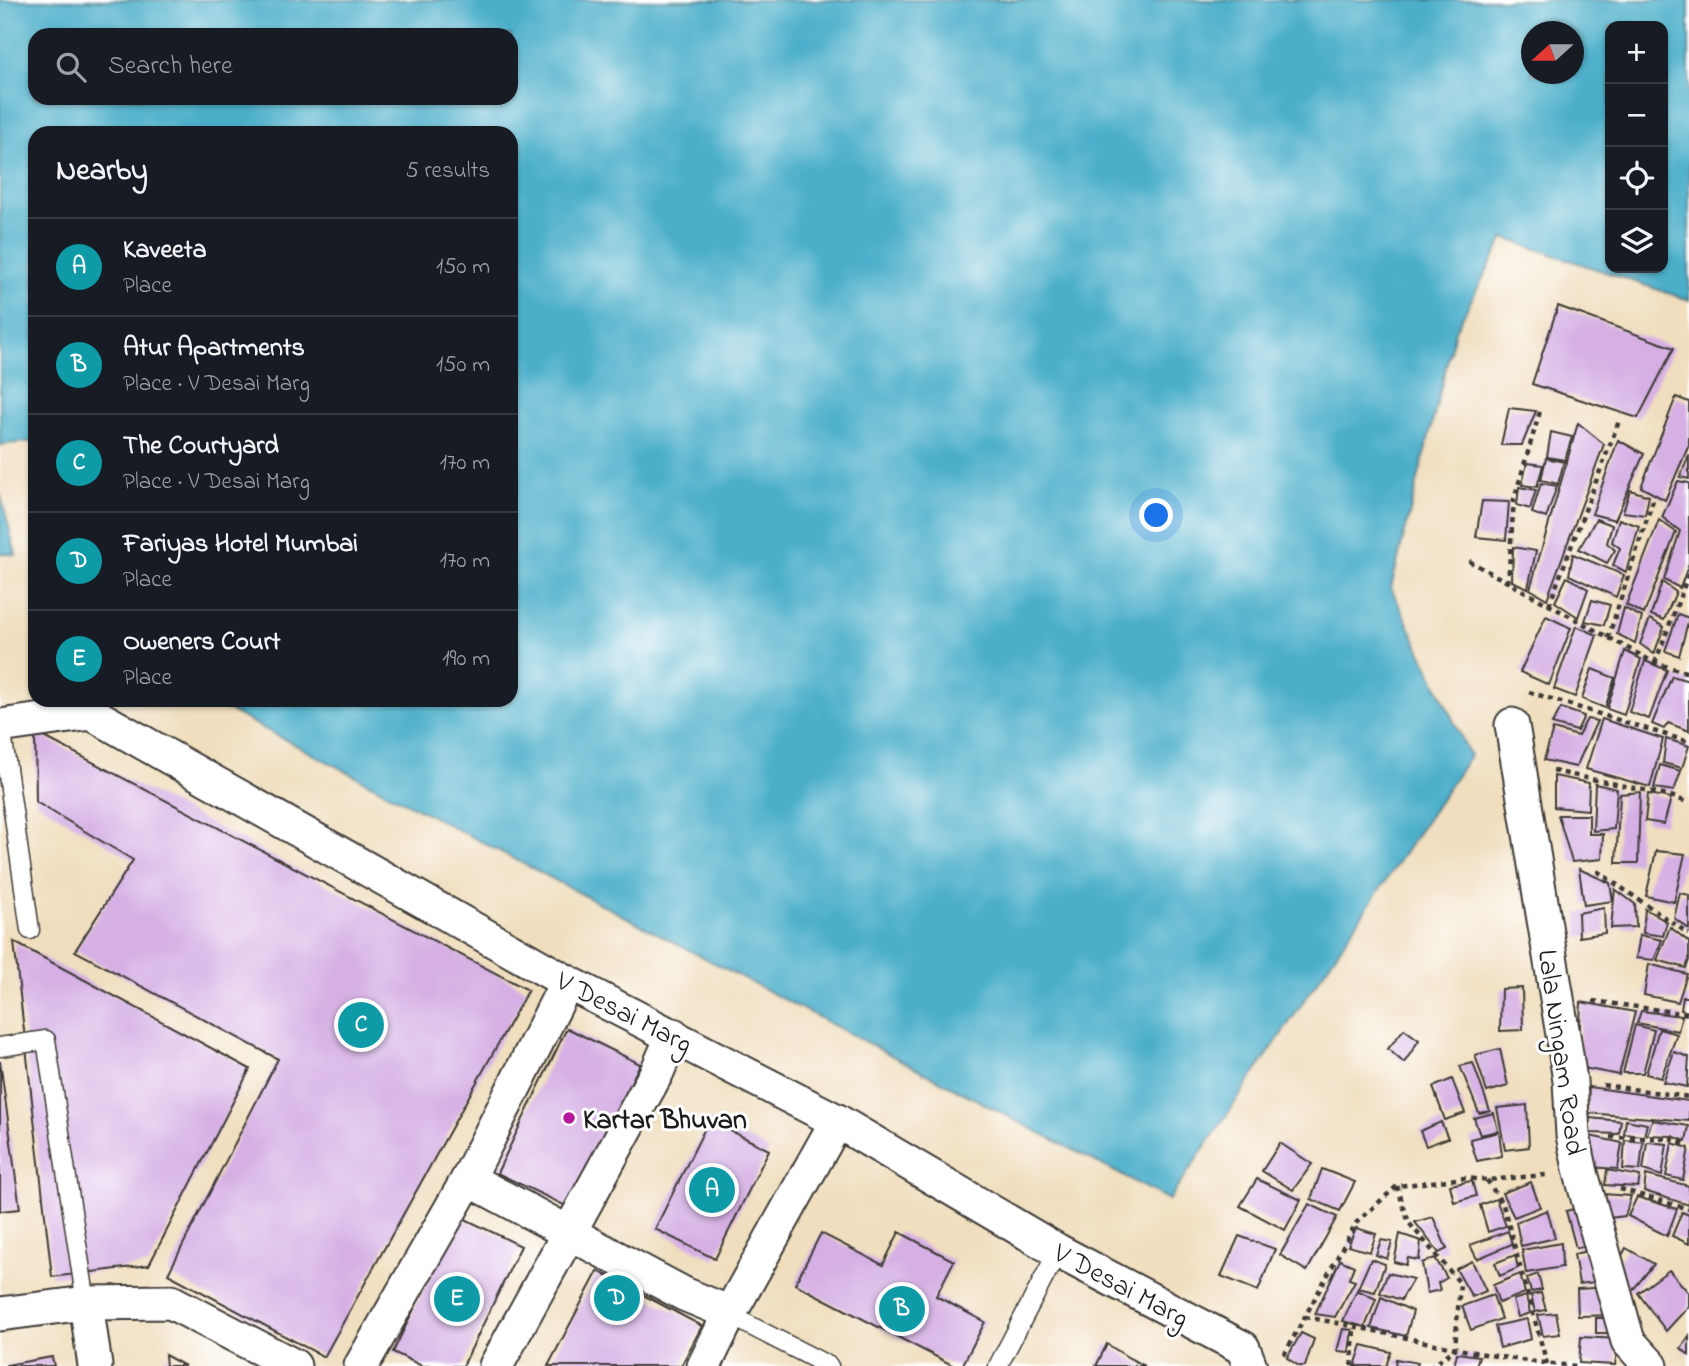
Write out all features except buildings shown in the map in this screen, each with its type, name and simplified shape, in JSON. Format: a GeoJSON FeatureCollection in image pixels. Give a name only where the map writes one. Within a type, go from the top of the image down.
{"type":"FeatureCollection","features":[{"type":"Feature","properties":{"kind":"street","name":"V Desai Marg"},"geometry":{"type":"LineString","coordinates":[[0,726],[91,713],[567,982],[837,1121],[1058,1251],[1246,1357]]}},
{"type":"Feature","properties":{"kind":"street","name":"Lala Ningam Road"},"geometry":{"type":"LineString","coordinates":[[1512,725],[1570,1081],[1573,1135],[1628,1341],[1651,1366]]}},
{"type":"Feature","properties":{"kind":"street"},"geometry":{"type":"LineString","coordinates":[[361,1366],[468,1180],[567,982]]}},
{"type":"Feature","properties":{"kind":"street"},"geometry":{"type":"LineString","coordinates":[[496,1366],[657,1072],[673,1035]]}},
{"type":"Feature","properties":{"kind":"street"},"geometry":{"type":"LineString","coordinates":[[704,1366],[730,1313],[837,1121]]}},
{"type":"Feature","properties":{"kind":"street"},"geometry":{"type":"LineString","coordinates":[[468,1180],[684,1294],[730,1313]]}},
{"type":"Feature","properties":{"kind":"street"},"geometry":{"type":"LineString","coordinates":[[0,1314],[86,1303],[171,1302],[294,1366]]}},
{"type":"Feature","properties":{"kind":"street"},"geometry":{"type":"LineString","coordinates":[[86,1303],[95,1366]]}},
{"type":"Feature","properties":{"kind":"lane"},"geometry":{"type":"LineString","coordinates":[[0,726],[30,930]]}},
{"type":"Feature","properties":{"kind":"lane"},"geometry":{"type":"LineString","coordinates":[[0,1047],[46,1040],[86,1303]]}},
{"type":"Feature","properties":{"kind":"lane"},"geometry":{"type":"LineString","coordinates":[[998,1366],[1058,1251]]}},
{"type":"Feature","properties":{"kind":"lane"},"geometry":{"type":"LineString","coordinates":[[730,1313],[829,1366]]}},
{"type":"Feature","properties":{"kind":"path"},"geometry":{"type":"LineString","coordinates":[[1508,583],[1514,499],[1541,408]]}},
{"type":"Feature","properties":{"kind":"path"},"geometry":{"type":"LineString","coordinates":[[1549,605],[1619,421]]}},
{"type":"Feature","properties":{"kind":"path"},"geometry":{"type":"LineString","coordinates":[[1608,638],[1654,496]]}},
{"type":"Feature","properties":{"kind":"path"},"geometry":{"type":"LineString","coordinates":[[1468,561],[1655,663],[1689,673]]}},
{"type":"Feature","properties":{"kind":"path"},"geometry":{"type":"LineString","coordinates":[[1655,663],[1689,573]]}},
{"type":"Feature","properties":{"kind":"path"},"geometry":{"type":"LineString","coordinates":[[1521,690],[1689,742]]}},
{"type":"Feature","properties":{"kind":"path"},"geometry":{"type":"LineString","coordinates":[[1552,771],[1668,795],[1689,803]]}},
{"type":"Feature","properties":{"kind":"path"},"geometry":{"type":"LineString","coordinates":[[1597,871],[1689,934]]}},
{"type":"Feature","properties":{"kind":"path"},"geometry":{"type":"LineString","coordinates":[[1556,996],[1689,1014]]}},
{"type":"Feature","properties":{"kind":"path"},"geometry":{"type":"LineString","coordinates":[[1570,1081],[1689,1097]]}},
{"type":"Feature","properties":{"kind":"path"},"geometry":{"type":"LineString","coordinates":[[1573,1135],[1670,1139],[1689,1145]]}},
{"type":"Feature","properties":{"kind":"path"},"geometry":{"type":"LineString","coordinates":[[1287,1366],[1284,1356],[1356,1223],[1396,1186],[1465,1178],[1584,1182],[1624,1189],[1689,1209]]}},
{"type":"Feature","properties":{"kind":"path"},"geometry":{"type":"LineString","coordinates":[[1487,1180],[1503,1205],[1547,1364]]}},
{"type":"Feature","properties":{"kind":"path"},"geometry":{"type":"LineString","coordinates":[[1396,1186],[1409,1223],[1460,1283],[1455,1349],[1432,1366]]}},
{"type":"Feature","properties":{"kind":"path"},"geometry":{"type":"LineString","coordinates":[[1305,1317],[1455,1349],[1547,1364],[1580,1366]]}},
{"type":"Feature","properties":{"kind":"path"},"geometry":{"type":"LineString","coordinates":[[1352,1366],[1354,1328]]}},
{"type":"Feature","properties":{"kind":"path"},"geometry":{"type":"LineString","coordinates":[[1513,1366],[1514,1359]]}},
{"type":"Feature","properties":{"kind":"water"},"geometry":{"type":"Polygon","coordinates":[[[0,0],[1689,0],[1689,300],[1608,273],[1668,273],[1668,21],[1605,21],[1605,272],[1504,238],[1455,331],[1391,588],[1470,756],[1169,1200],[222,707],[518,707],[518,126],[28,126],[28,442],[0,445],[0,0]]]}},
{"type":"Feature","properties":{"kind":"water"},"geometry":{"type":"Polygon","coordinates":[[[0,493],[16,555],[0,553],[0,493]]]}},
{"type":"Feature","properties":{"kind":"place","name":"The Courtyard"},"geometry":{"type":"Point","coordinates":[361,1025]}},
{"type":"Feature","properties":{"kind":"place","name":"Kartar Bhuvan"},"geometry":{"type":"Point","coordinates":[569,1118]}},
{"type":"Feature","properties":{"kind":"place","name":"Kaveeta"},"geometry":{"type":"Point","coordinates":[712,1190]}},
{"type":"Feature","properties":{"kind":"place","name":"Fariyas Hotel Mumbai"},"geometry":{"type":"Point","coordinates":[617,1298]}},
{"type":"Feature","properties":{"kind":"place","name":"Oweners Court"},"geometry":{"type":"Point","coordinates":[457,1299]}},
{"type":"Feature","properties":{"kind":"place","name":"Atur Apartments"},"geometry":{"type":"Point","coordinates":[902,1309]}}]}
